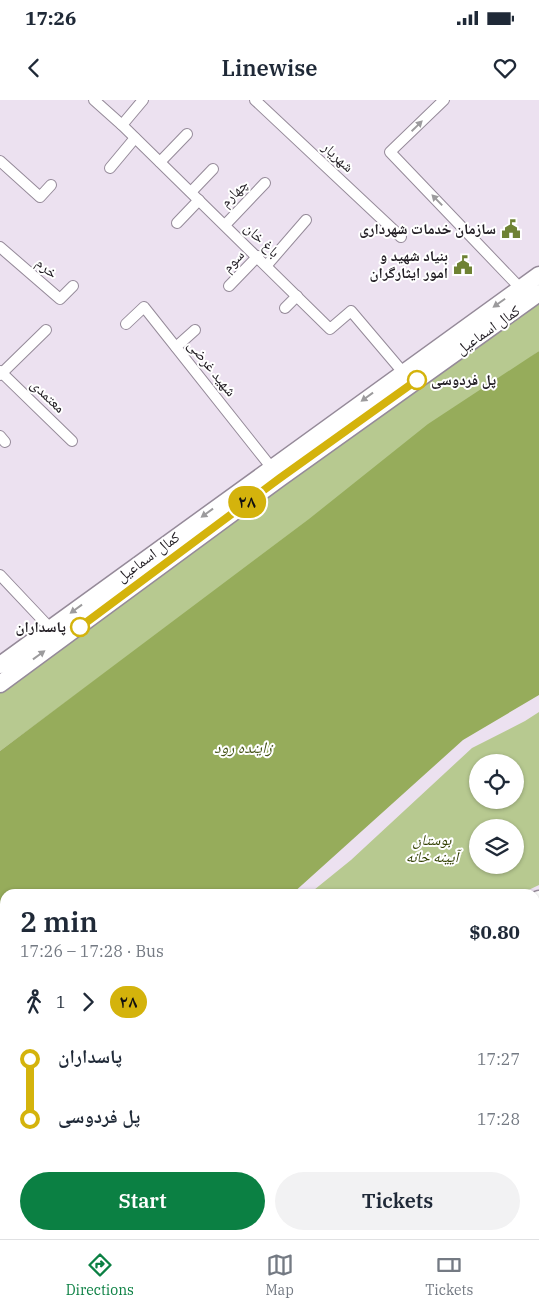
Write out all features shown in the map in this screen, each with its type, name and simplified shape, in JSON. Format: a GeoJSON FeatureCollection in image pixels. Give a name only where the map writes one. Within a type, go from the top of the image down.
{"type":"FeatureCollection","features":[{"type":"Feature","properties":{"kind":"main road","name":"کمال اسماعیل"},"geometry":{"type":"LineString","coordinates":[[0,684],[56,634],[276,472],[530,293],[539,274]]}},
{"type":"Feature","properties":{"kind":"main road","name":"کمال اسماعیل"},"geometry":{"type":"LineString","coordinates":[[0,665],[56,634]]}},
{"type":"Feature","properties":{"kind":"street","name":"باغ خان"},"geometry":{"type":"LineString","coordinates":[[94,100],[258,256],[330,329],[351,311],[407,378]]}},
{"type":"Feature","properties":{"kind":"street"},"geometry":{"type":"LineString","coordinates":[[122,125],[143,100]]}},
{"type":"Feature","properties":{"kind":"street","name":"شهریار"},"geometry":{"type":"LineString","coordinates":[[255,100],[401,237]]}},
{"type":"Feature","properties":{"kind":"street"},"geometry":{"type":"LineString","coordinates":[[444,100],[390,152],[530,293]]}},
{"type":"Feature","properties":{"kind":"street"},"geometry":{"type":"LineString","coordinates":[[160,162],[187,134]]}},
{"type":"Feature","properties":{"kind":"street"},"geometry":{"type":"LineString","coordinates":[[110,168],[134,138]]}},
{"type":"Feature","properties":{"kind":"street"},"geometry":{"type":"LineString","coordinates":[[0,161],[40,197],[51,185]]}},
{"type":"Feature","properties":{"kind":"street"},"geometry":{"type":"LineString","coordinates":[[177,224],[213,169]]}},
{"type":"Feature","properties":{"kind":"street","name":"چهارم"},"geometry":{"type":"LineString","coordinates":[[225,224],[265,184]]}},
{"type":"Feature","properties":{"kind":"street"},"geometry":{"type":"LineString","coordinates":[[267,265],[306,220]]}},
{"type":"Feature","properties":{"kind":"street","name":"خرم"},"geometry":{"type":"LineString","coordinates":[[0,247],[60,299],[73,286]]}},
{"type":"Feature","properties":{"kind":"street","name":"سوم"},"geometry":{"type":"LineString","coordinates":[[229,286],[258,256]]}},
{"type":"Feature","properties":{"kind":"street"},"geometry":{"type":"LineString","coordinates":[[285,308],[297,296]]}},
{"type":"Feature","properties":{"kind":"street","name":"شهید غرضی"},"geometry":{"type":"LineString","coordinates":[[126,324],[144,307],[276,472]]}},
{"type":"Feature","properties":{"kind":"street"},"geometry":{"type":"LineString","coordinates":[[1,373],[46,330]]}},
{"type":"Feature","properties":{"kind":"street"},"geometry":{"type":"LineString","coordinates":[[176,347],[195,330]]}},
{"type":"Feature","properties":{"kind":"street","name":"معتمدی"},"geometry":{"type":"LineString","coordinates":[[1,373],[72,441]]}},
{"type":"Feature","properties":{"kind":"street"},"geometry":{"type":"LineString","coordinates":[[0,575],[56,634]]}},
{"type":"Feature","properties":{"kind":"green space"},"geometry":{"type":"Polygon","coordinates":[[[539,295],[539,351],[0,751],[0,688],[539,295]]]}},
{"type":"Feature","properties":{"kind":"green space","name":"بوستان آیینه خانه"},"geometry":{"type":"Polygon","coordinates":[[[539,712],[539,885],[531,889],[315,889],[351,860],[472,748],[539,712]]]}},
{"type":"Feature","properties":{"kind":"water","name":"زاینده رود"},"geometry":{"type":"Polygon","coordinates":[[[539,351],[539,695],[463,740],[298,889],[0,889],[0,751],[309,519],[428,424],[539,351]]]}},
{"type":"Feature","properties":{"kind":"bus line","name":"۲۸"},"geometry":{"type":"LineString","coordinates":[[80,627],[280,478],[417,380]]}},
{"type":"Feature","properties":{"kind":"place","name":"سازمان خدمات شهرداری"},"geometry":{"type":"Point","coordinates":[511,229]}},
{"type":"Feature","properties":{"kind":"place","name":"بنیاد شهید و امور ایثارگران"},"geometry":{"type":"Point","coordinates":[463,265]}},
{"type":"Feature","properties":{"kind":"place","name":"پل فردوسی"},"geometry":{"type":"Point","coordinates":[417,380]}},
{"type":"Feature","properties":{"kind":"place","name":"پاسداران"},"geometry":{"type":"Point","coordinates":[80,627]}}]}
